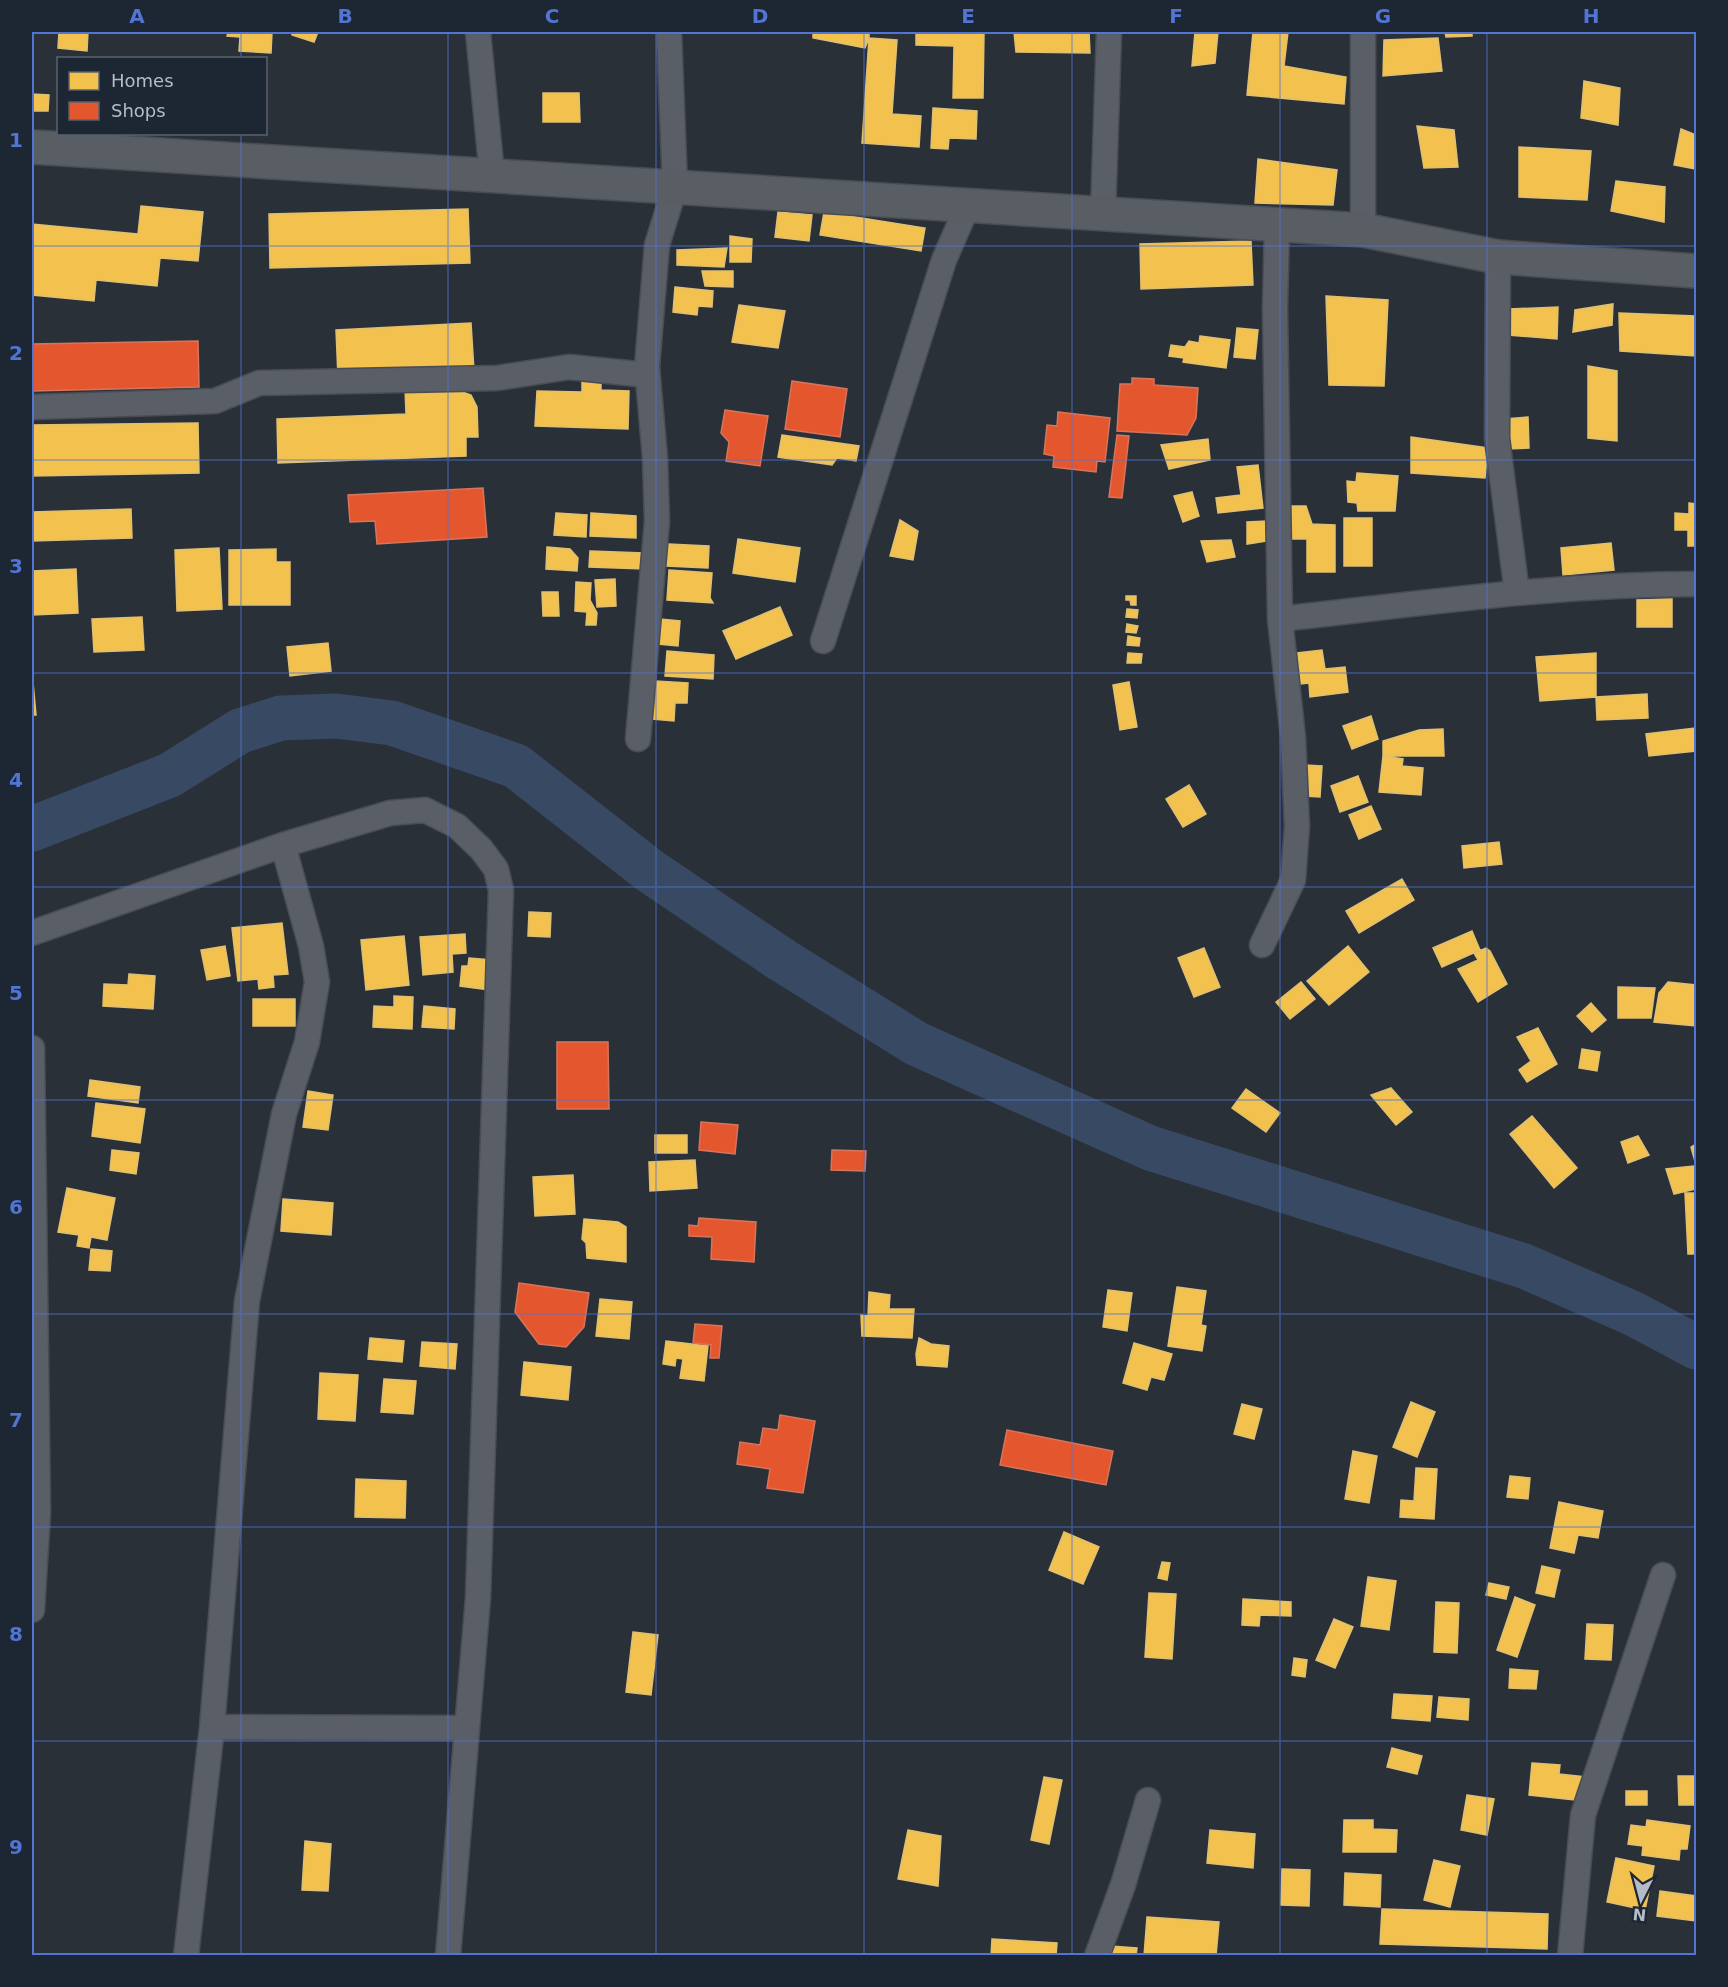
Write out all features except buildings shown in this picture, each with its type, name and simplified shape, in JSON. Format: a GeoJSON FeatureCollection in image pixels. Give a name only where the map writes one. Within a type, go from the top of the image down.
{"type":"FeatureCollection","features":[{"type":"Feature","properties":{"kind":"street"},"geometry":{"type":"LineString","coordinates":[[478,32],[492,175]]}},
{"type":"Feature","properties":{"kind":"street"},"geometry":{"type":"LineString","coordinates":[[638,739],[657,521],[655,458],[647,375],[657,245],[675,186],[669,32]]}},
{"type":"Feature","properties":{"kind":"street"},"geometry":{"type":"LineString","coordinates":[[1103,214],[1109,32]]}},
{"type":"Feature","properties":{"kind":"street"},"geometry":{"type":"LineString","coordinates":[[1363,32],[1363,230]]}},
{"type":"Feature","properties":{"kind":"street"},"geometry":{"type":"LineString","coordinates":[[32,147],[1363,230],[1498,257],[1696,271]]}},
{"type":"Feature","properties":{"kind":"street"},"geometry":{"type":"LineString","coordinates":[[823,641],[944,260],[968,205]]}},
{"type":"Feature","properties":{"kind":"street"},"geometry":{"type":"LineString","coordinates":[[1262,945],[1293,880],[1297,826],[1293,746],[1280,620],[1275,309],[1277,224]]}},
{"type":"Feature","properties":{"kind":"street"},"geometry":{"type":"LineString","coordinates":[[1498,257],[1497,438],[1517,593]]}},
{"type":"Feature","properties":{"kind":"street"},"geometry":{"type":"LineString","coordinates":[[32,407],[215,401],[259,383],[497,378],[570,367],[647,375]]}},
{"type":"Feature","properties":{"kind":"street"},"geometry":{"type":"LineString","coordinates":[[1280,620],[1517,593],[1649,584],[1696,584]]}},
{"type":"Feature","properties":{"kind":"street"},"geometry":{"type":"LineString","coordinates":[[32,933],[283,845],[390,813],[424,810],[457,826],[481,849],[496,870],[500,902],[478,1586],[448,1956]]}},
{"type":"Feature","properties":{"kind":"street"},"geometry":{"type":"LineString","coordinates":[[186,1956],[212,1727],[247,1301],[284,1114],[308,1042],[317,982],[311,946],[283,845]]}},
{"type":"Feature","properties":{"kind":"street"},"geometry":{"type":"LineString","coordinates":[[32,1048],[38,1513],[32,1610]]}},
{"type":"Feature","properties":{"kind":"street"},"geometry":{"type":"LineString","coordinates":[[1570,1956],[1583,1815],[1626,1680],[1663,1575]]}},
{"type":"Feature","properties":{"kind":"street"},"geometry":{"type":"LineString","coordinates":[[212,1727],[467,1728]]}},
{"type":"Feature","properties":{"kind":"street"},"geometry":{"type":"LineString","coordinates":[[1097,1956],[1123,1885],[1148,1800]]}},
{"type":"Feature","properties":{"kind":"waterway"},"geometry":{"type":"LineString","coordinates":[[32,829],[170,775],[240,731],[281,718],[336,716],[392,723],[516,766],[650,871],[782,960],[917,1044],[1150,1148],[1524,1266],[1634,1314],[1696,1347]]}}]}
